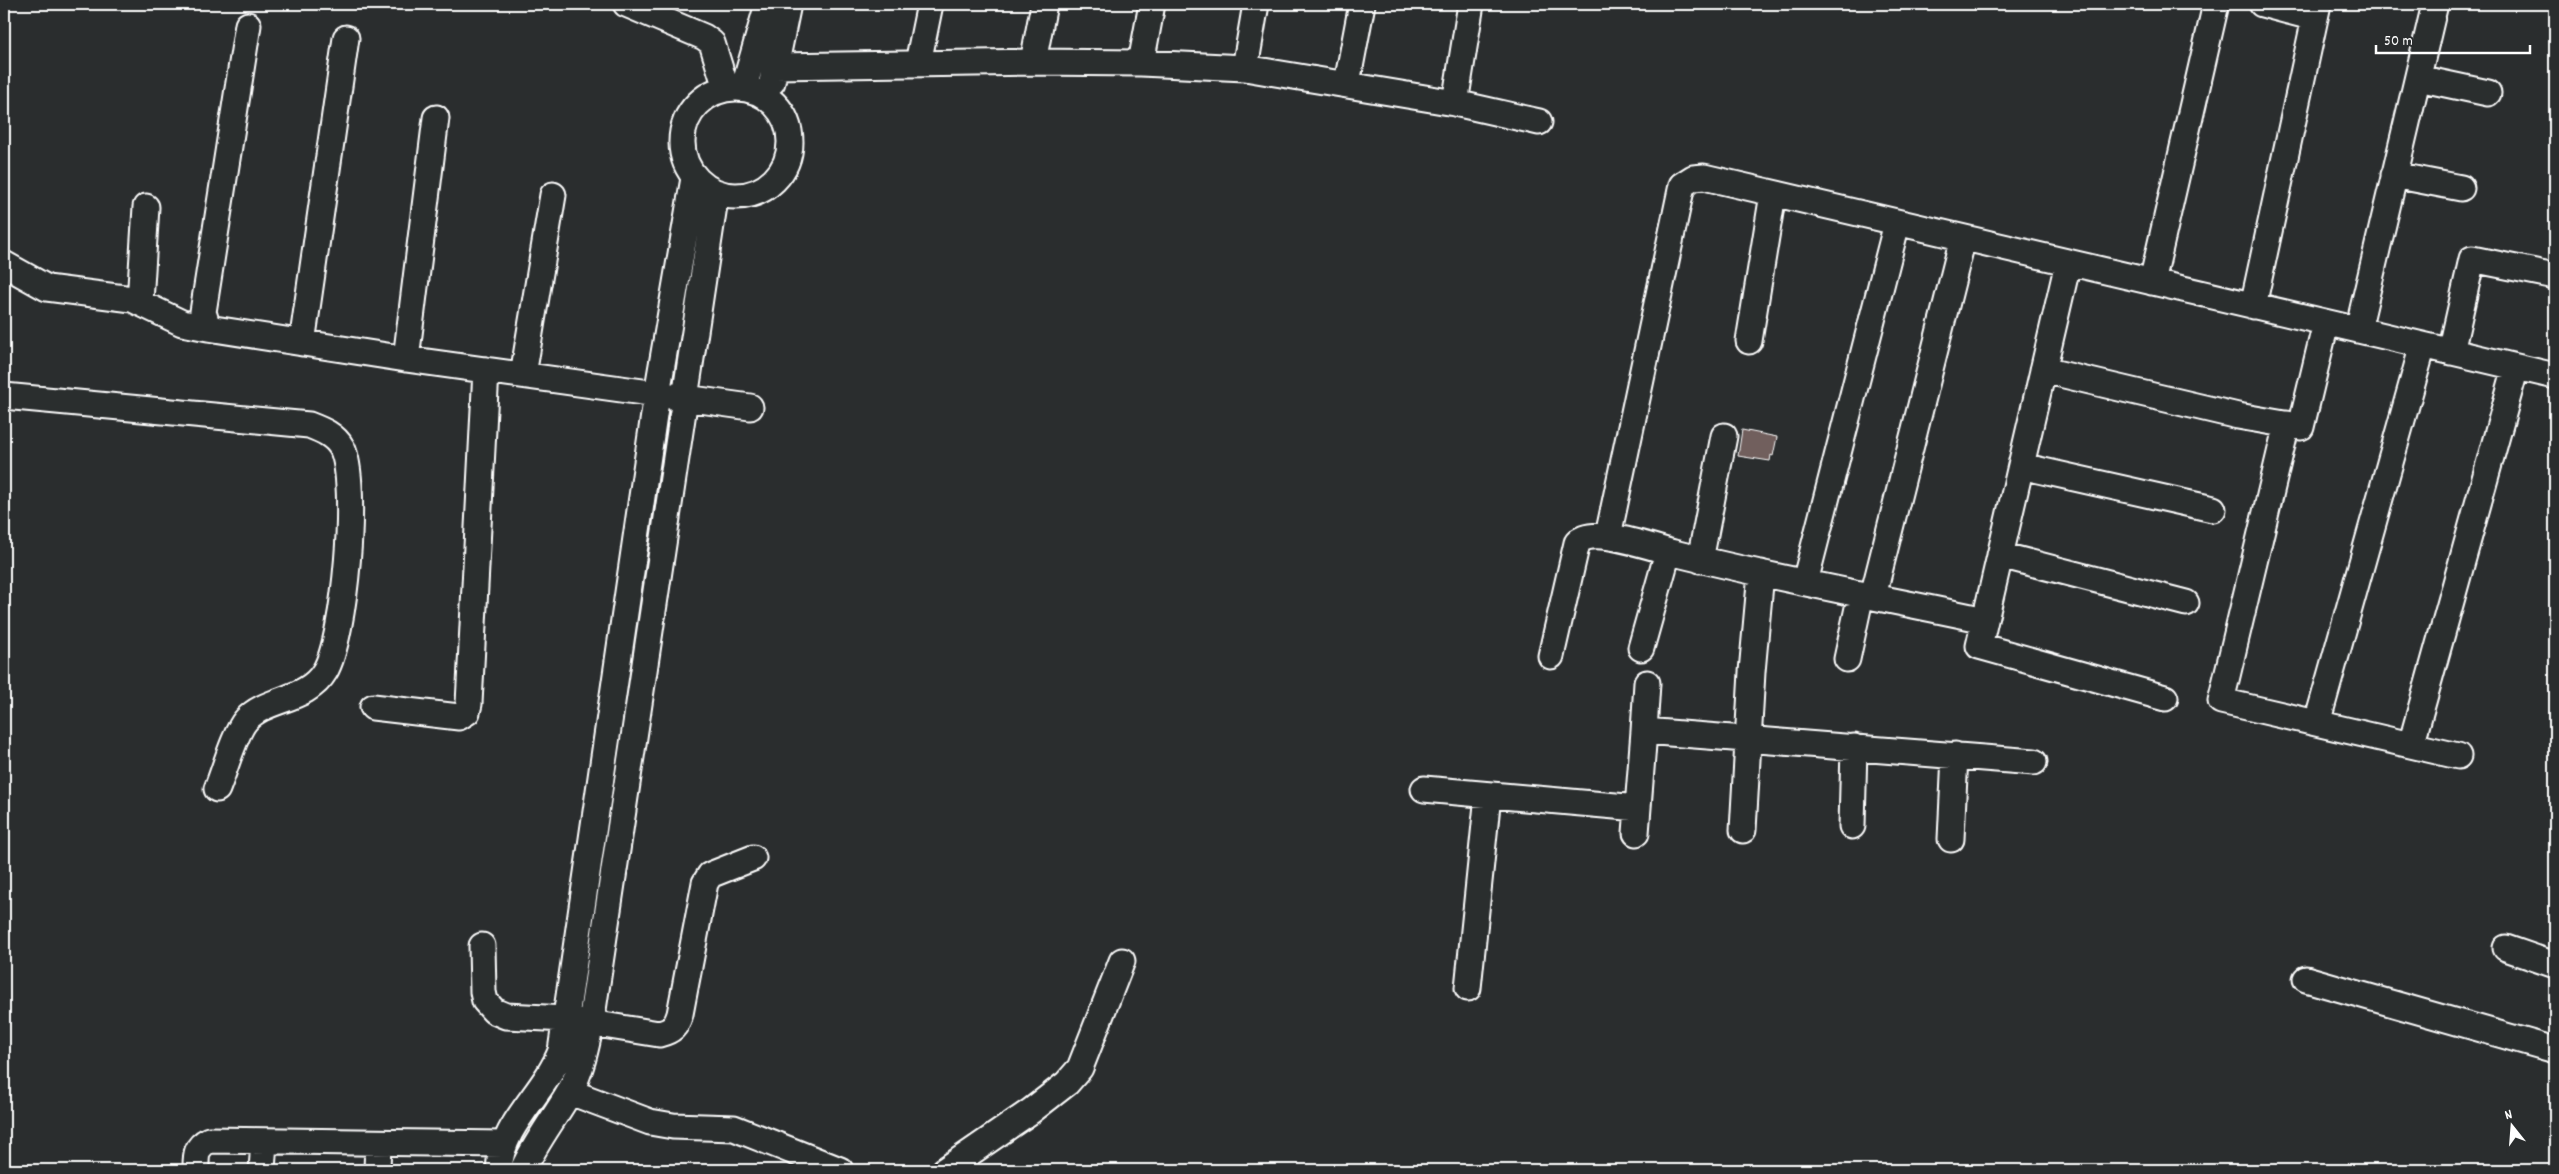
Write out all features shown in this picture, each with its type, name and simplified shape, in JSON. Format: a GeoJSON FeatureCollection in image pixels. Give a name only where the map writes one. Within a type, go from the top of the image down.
{"type":"FeatureCollection","features":[{"type":"Feature","properties":{"kind":"street"},"geometry":{"type":"LineString","coordinates":[[627,4],[704,36],[712,43],[735,88]]}},
{"type":"Feature","properties":{"kind":"street"},"geometry":{"type":"LineString","coordinates":[[735,88],[768,4]]}},
{"type":"Feature","properties":{"kind":"street"},"geometry":{"type":"LineString","coordinates":[[769,98],[788,4]]}},
{"type":"Feature","properties":{"kind":"street"},"geometry":{"type":"LineString","coordinates":[[918,63],[930,4]]}},
{"type":"Feature","properties":{"kind":"street"},"geometry":{"type":"LineString","coordinates":[[1033,62],[1044,4]]}},
{"type":"Feature","properties":{"kind":"street"},"geometry":{"type":"LineString","coordinates":[[1141,63],[1152,4]]}},
{"type":"Feature","properties":{"kind":"street"},"geometry":{"type":"LineString","coordinates":[[1245,68],[1256,4]]}},
{"type":"Feature","properties":{"kind":"street"},"geometry":{"type":"LineString","coordinates":[[1347,83],[1362,4]]}},
{"type":"Feature","properties":{"kind":"street"},"geometry":{"type":"LineString","coordinates":[[1455,103],[1471,4]]}},
{"type":"Feature","properties":{"kind":"street"},"geometry":{"type":"LineString","coordinates":[[2152,282],[2216,4]]}},
{"type":"Feature","properties":{"kind":"street"},"geometry":{"type":"LineString","coordinates":[[2253,306],[2316,11],[2262,4]]}},
{"type":"Feature","properties":{"kind":"street"},"geometry":{"type":"LineString","coordinates":[[2358,330],[2435,4]]}},
{"type":"Feature","properties":{"kind":"street"},"geometry":{"type":"LineString","coordinates":[[208,328],[202,312],[248,25]]}},
{"type":"Feature","properties":{"kind":"street"},"geometry":{"type":"LineString","coordinates":[[302,343],[346,38]]}},
{"type":"Feature","properties":{"kind":"street"},"geometry":{"type":"LineString","coordinates":[[775,66],[1033,62],[1141,63],[1245,68],[1347,83],[1455,103],[1539,122]]}},
{"type":"Feature","properties":{"kind":"street"},"geometry":{"type":"LineString","coordinates":[[2418,78],[2488,94]]}},
{"type":"Feature","properties":{"kind":"street"},"geometry":{"type":"LineString","coordinates":[[735,88],[769,98],[781,110],[788,125],[791,142],[788,158],[781,173],[769,185],[755,193],[738,196],[716,192],[694,178],[685,163],[681,146],[682,128],[690,112],[702,98],[735,88]]}},
{"type":"Feature","properties":{"kind":"street"},"geometry":{"type":"LineString","coordinates":[[406,359],[436,118]]}},
{"type":"Feature","properties":{"kind":"street"},"geometry":{"type":"LineString","coordinates":[[2394,175],[2461,188]]}},
{"type":"Feature","properties":{"kind":"street"},"geometry":{"type":"LineString","coordinates":[[498,1170],[503,1144],[514,1124],[555,1069],[561,1051],[657,394],[694,178]]}},
{"type":"Feature","properties":{"kind":"street"},"geometry":{"type":"LineString","coordinates":[[1608,536],[1682,185],[1693,178],[1704,178],[2555,376]]}},
{"type":"Feature","properties":{"kind":"street"},"geometry":{"type":"LineString","coordinates":[[523,1170],[530,1154],[570,1092],[584,1058],[591,1023],[716,192]]}},
{"type":"Feature","properties":{"kind":"street"},"geometry":{"type":"LineString","coordinates":[[523,375],[553,194]]}},
{"type":"Feature","properties":{"kind":"street"},"geometry":{"type":"LineString","coordinates":[[1749,341],[1773,194]]}},
{"type":"Feature","properties":{"kind":"street"},"geometry":{"type":"LineString","coordinates":[[140,302],[146,206]]}},
{"type":"Feature","properties":{"kind":"street"},"geometry":{"type":"LineString","coordinates":[[1805,582],[1897,223]]}},
{"type":"Feature","properties":{"kind":"street"},"geometry":{"type":"LineString","coordinates":[[1847,659],[1867,595],[1963,238]]}},
{"type":"Feature","properties":{"kind":"street"},"geometry":{"type":"LineString","coordinates":[[2451,352],[2472,259],[2555,276]]}},
{"type":"Feature","properties":{"kind":"street"},"geometry":{"type":"LineString","coordinates":[[2068,262],[1979,646],[2165,698]]}},
{"type":"Feature","properties":{"kind":"street"},"geometry":{"type":"LineString","coordinates":[[4,264],[47,288],[140,302],[182,323],[208,328],[406,359],[750,407]]}},
{"type":"Feature","properties":{"kind":"street"},"geometry":{"type":"LineString","coordinates":[[2043,370],[2238,416],[2301,427],[2326,323]]}},
{"type":"Feature","properties":{"kind":"street"},"geometry":{"type":"LineString","coordinates":[[2317,723],[2423,345]]}},
{"type":"Feature","properties":{"kind":"street"},"geometry":{"type":"LineString","coordinates":[[2411,745],[2516,367]]}},
{"type":"Feature","properties":{"kind":"street"},"geometry":{"type":"LineString","coordinates":[[373,708],[459,717],[467,712],[469,704],[486,370]]}},
{"type":"Feature","properties":{"kind":"street"},"geometry":{"type":"LineString","coordinates":[[4,396],[293,422],[326,431],[342,449],[350,494],[340,627],[334,655],[325,672],[311,688],[257,712],[246,720],[217,789]]}},
{"type":"Feature","properties":{"kind":"street"},"geometry":{"type":"LineString","coordinates":[[2287,424],[2221,700],[2458,756]]}},
{"type":"Feature","properties":{"kind":"street"},"geometry":{"type":"LineString","coordinates":[[1700,560],[1724,436]]}},
{"type":"Feature","properties":{"kind":"street"},"geometry":{"type":"LineString","coordinates":[[2021,466],[2213,509]]}},
{"type":"Feature","properties":{"kind":"street"},"geometry":{"type":"LineString","coordinates":[[1551,656],[1577,543],[1586,536],[1608,536],[1700,560],[1985,620]]}},
{"type":"Feature","properties":{"kind":"street"},"geometry":{"type":"LineString","coordinates":[[1641,648],[1668,552]]}},
{"type":"Feature","properties":{"kind":"street"},"geometry":{"type":"LineString","coordinates":[[2000,555],[2186,603]]}},
{"type":"Feature","properties":{"kind":"street"},"geometry":{"type":"LineString","coordinates":[[1743,830],[1752,672],[1761,573]]}},
{"type":"Feature","properties":{"kind":"street"},"geometry":{"type":"LineString","coordinates":[[1424,789],[1488,795],[1637,821],[1647,683]]}},
{"type":"Feature","properties":{"kind":"street"},"geometry":{"type":"LineString","coordinates":[[1644,730],[2034,762]]}},
{"type":"Feature","properties":{"kind":"street"},"geometry":{"type":"LineString","coordinates":[[1852,826],[1854,747]]}},
{"type":"Feature","properties":{"kind":"street"},"geometry":{"type":"LineString","coordinates":[[1951,839],[1955,756]]}},
{"type":"Feature","properties":{"kind":"street"},"geometry":{"type":"LineString","coordinates":[[1468,988],[1488,795]]}},
{"type":"Feature","properties":{"kind":"street"},"geometry":{"type":"LineString","coordinates":[[482,946],[483,992],[485,1001],[494,1011],[506,1016],[566,1019],[659,1034],[668,1032],[677,1025],[705,883],[710,875],[753,858]]}},
{"type":"Feature","properties":{"kind":"street"},"geometry":{"type":"LineString","coordinates":[[2506,948],[2555,965]]}},
{"type":"Feature","properties":{"kind":"street"},"geometry":{"type":"LineString","coordinates":[[945,1170],[1032,1111],[1067,1083],[1080,1068],[1122,960]]}},
{"type":"Feature","properties":{"kind":"street"},"geometry":{"type":"LineString","coordinates":[[2306,979],[2555,1050]]}},
{"type":"Feature","properties":{"kind":"street"},"geometry":{"type":"LineString","coordinates":[[570,1092],[650,1122],[673,1126],[734,1128],[840,1170]]}},
{"type":"Feature","properties":{"kind":"street"},"geometry":{"type":"LineString","coordinates":[[196,1170],[197,1150],[200,1144],[209,1140],[503,1144]]}},
{"type":"Feature","properties":{"kind":"street"},"geometry":{"type":"LineString","coordinates":[[262,1170],[264,1142]]}},
{"type":"Feature","properties":{"kind":"street"},"geometry":{"type":"LineString","coordinates":[[377,1170],[378,1143]]}},
{"type":"Feature","properties":{"kind":"building"},"geometry":{"type":"Polygon","coordinates":[[[1742,430],[1777,437],[1770,461],[1738,456],[1742,430]]]}}]}
